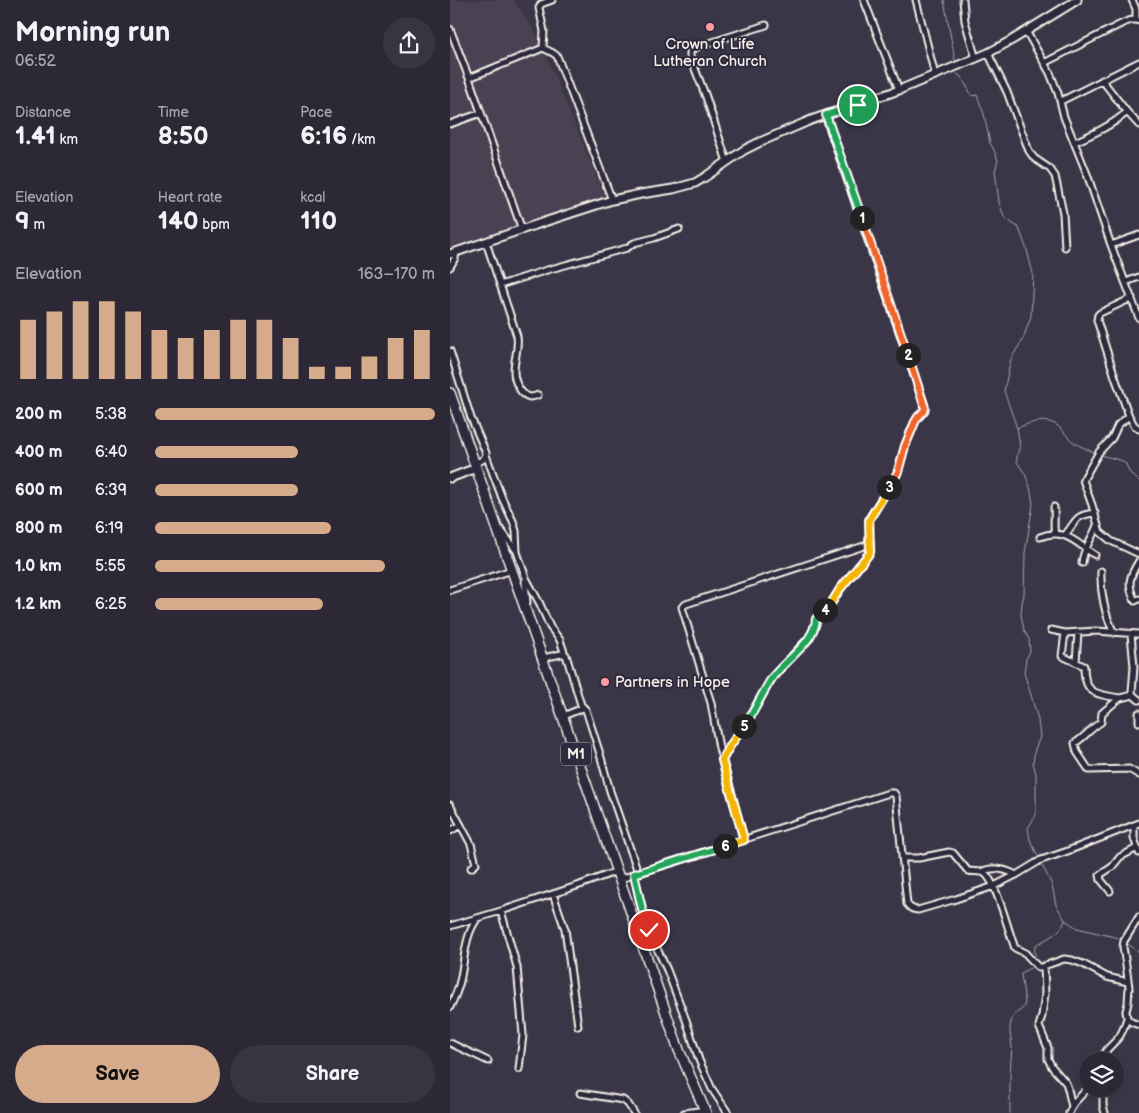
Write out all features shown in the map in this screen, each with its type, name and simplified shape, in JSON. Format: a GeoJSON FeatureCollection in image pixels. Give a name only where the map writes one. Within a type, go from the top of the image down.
{"type":"FeatureCollection","features":[{"type":"Feature","properties":{"kind":"highway","name":"M1"},"geometry":{"type":"LineString","coordinates":[[450,393],[679,1050],[706,1112]]}},
{"type":"Feature","properties":{"kind":"street"},"geometry":{"type":"LineString","coordinates":[[543,48],[544,31],[539,8],[541,4],[552,0]]}},
{"type":"Feature","properties":{"kind":"street"},"geometry":{"type":"LineString","coordinates":[[864,0],[899,90]]}},
{"type":"Feature","properties":{"kind":"street"},"geometry":{"type":"LineString","coordinates":[[916,0],[935,75]]}},
{"type":"Feature","properties":{"kind":"street"},"geometry":{"type":"LineString","coordinates":[[963,0],[965,21],[976,59]]}},
{"type":"Feature","properties":{"kind":"street"},"geometry":{"type":"LineString","coordinates":[[450,267],[455,258],[453,253],[612,200],[686,186],[705,177],[744,150],[760,142],[826,115],[899,90],[976,59],[1077,0]]}},
{"type":"Feature","properties":{"kind":"street"},"geometry":{"type":"LineString","coordinates":[[1044,63],[1113,28],[1138,20],[1132,0]]}},
{"type":"Feature","properties":{"kind":"street"},"geometry":{"type":"LineString","coordinates":[[726,162],[690,52],[694,48],[766,26]]}},
{"type":"Feature","properties":{"kind":"street"},"geometry":{"type":"LineString","coordinates":[[450,29],[522,230]]}},
{"type":"Feature","properties":{"kind":"street"},"geometry":{"type":"LineString","coordinates":[[1026,31],[1050,74],[1061,101],[1061,109],[1087,174],[1139,318]]}},
{"type":"Feature","properties":{"kind":"street"},"geometry":{"type":"LineString","coordinates":[[469,78],[543,48],[557,56],[612,200]]}},
{"type":"Feature","properties":{"kind":"street"},"geometry":{"type":"LineString","coordinates":[[988,53],[1007,92],[1030,151],[1034,158],[1050,169],[1055,176],[1064,213],[1065,247]]}},
{"type":"Feature","properties":{"kind":"street"},"geometry":{"type":"LineString","coordinates":[[1061,101],[1139,62]]}},
{"type":"Feature","properties":{"kind":"street"},"geometry":{"type":"LineString","coordinates":[[1102,80],[1139,125]]}},
{"type":"Feature","properties":{"kind":"street"},"geometry":{"type":"LineString","coordinates":[[1075,142],[1108,127],[1127,112]]}},
{"type":"Feature","properties":{"kind":"street"},"geometry":{"type":"LineString","coordinates":[[450,124],[481,113]]}},
{"type":"Feature","properties":{"kind":"street"},"geometry":{"type":"LineString","coordinates":[[722,760],[773,677],[809,639],[816,619],[832,602],[870,552],[870,517],[896,476],[915,422],[925,408],[826,115]]}},
{"type":"Feature","properties":{"kind":"street"},"geometry":{"type":"LineString","coordinates":[[500,285],[627,248],[634,243],[679,229]]}},
{"type":"Feature","properties":{"kind":"street"},"geometry":{"type":"LineString","coordinates":[[1112,245],[1139,235]]}},
{"type":"Feature","properties":{"kind":"street"},"geometry":{"type":"LineString","coordinates":[[486,242],[517,336],[518,350],[514,379],[522,392],[530,397],[538,396]]}},
{"type":"Feature","properties":{"kind":"street"},"geometry":{"type":"LineString","coordinates":[[1126,282],[1139,277]]}},
{"type":"Feature","properties":{"kind":"street"},"geometry":{"type":"LineString","coordinates":[[1132,298],[1100,313],[1097,320],[1129,416],[1134,425],[1139,429]]}},
{"type":"Feature","properties":{"kind":"street"},"geometry":{"type":"LineString","coordinates":[[450,351],[471,418],[502,498],[514,521],[517,552],[526,578],[550,628],[560,640],[583,708],[586,710],[636,873],[642,909],[671,981],[699,1060],[712,1089],[728,1113]]}},
{"type":"Feature","properties":{"kind":"street"},"geometry":{"type":"LineString","coordinates":[[1129,416],[1118,425],[1114,434],[1099,452],[1084,478],[1084,483],[1100,532],[1107,539],[1139,554]]}},
{"type":"Feature","properties":{"kind":"street"},"geometry":{"type":"LineString","coordinates":[[450,478],[476,466],[486,455]]}},
{"type":"Feature","properties":{"kind":"street"},"geometry":{"type":"LineString","coordinates":[[1054,507],[1055,534]]}},
{"type":"Feature","properties":{"kind":"street"},"geometry":{"type":"LineString","coordinates":[[1065,535],[1077,518],[1095,513]]}},
{"type":"Feature","properties":{"kind":"street"},"geometry":{"type":"LineString","coordinates":[[494,517],[504,535],[517,552]]}},
{"type":"Feature","properties":{"kind":"street"},"geometry":{"type":"LineString","coordinates":[[1082,563],[1085,548],[1098,524]]}},
{"type":"Feature","properties":{"kind":"street"},"geometry":{"type":"LineString","coordinates":[[1040,537],[1055,534],[1065,535],[1095,555]]}},
{"type":"Feature","properties":{"kind":"street"},"geometry":{"type":"LineString","coordinates":[[744,840],[719,748],[712,703],[682,607],[696,600],[867,544],[870,541]]}},
{"type":"Feature","properties":{"kind":"street"},"geometry":{"type":"LineString","coordinates":[[1139,561],[1133,570],[1130,585],[1131,592],[1136,601],[1139,599]]}},
{"type":"Feature","properties":{"kind":"street"},"geometry":{"type":"LineString","coordinates":[[450,590],[512,570]]}},
{"type":"Feature","properties":{"kind":"street"},"geometry":{"type":"LineString","coordinates":[[1101,570],[1101,588],[1114,633]]}},
{"type":"Feature","properties":{"kind":"street"},"geometry":{"type":"LineString","coordinates":[[526,578],[528,616]]}},
{"type":"Feature","properties":{"kind":"street"},"geometry":{"type":"LineString","coordinates":[[1052,630],[1065,633],[1096,631],[1139,634]]}},
{"type":"Feature","properties":{"kind":"street"},"geometry":{"type":"LineString","coordinates":[[1076,662],[1078,632]]}},
{"type":"Feature","properties":{"kind":"street"},"geometry":{"type":"LineString","coordinates":[[1065,633],[1062,656],[1084,666],[1086,685],[1091,690],[1120,698],[1134,695]]}},
{"type":"Feature","properties":{"kind":"street"},"geometry":{"type":"LineString","coordinates":[[1131,634],[1134,661],[1132,692],[1139,700]]}},
{"type":"Feature","properties":{"kind":"street"},"geometry":{"type":"LineString","coordinates":[[543,658],[561,654],[566,655]]}},
{"type":"Feature","properties":{"kind":"street"},"geometry":{"type":"LineString","coordinates":[[1120,698],[1102,712],[1101,722],[1075,743],[1089,770],[1129,769],[1139,775]]}},
{"type":"Feature","properties":{"kind":"street"},"geometry":{"type":"LineString","coordinates":[[563,716],[583,708]]}},
{"type":"Feature","properties":{"kind":"street"},"geometry":{"type":"LineString","coordinates":[[1139,713],[1139,722]]}},
{"type":"Feature","properties":{"kind":"street"},"geometry":{"type":"LineString","coordinates":[[450,926],[618,875],[636,873],[889,793],[894,793],[896,796],[907,904],[914,910],[956,899],[994,886],[1041,860],[1136,824]]}},
{"type":"Feature","properties":{"kind":"street"},"geometry":{"type":"LineString","coordinates":[[450,805],[471,844],[476,864],[471,868]]}},
{"type":"Feature","properties":{"kind":"street"},"geometry":{"type":"LineString","coordinates":[[1110,891],[1101,880],[1100,875],[1120,857],[1138,850],[1133,833],[1136,824]]}},
{"type":"Feature","properties":{"kind":"street"},"geometry":{"type":"LineString","coordinates":[[450,831],[461,825]]}},
{"type":"Feature","properties":{"kind":"street"},"geometry":{"type":"LineString","coordinates":[[902,858],[918,858],[949,852],[953,853],[968,871],[986,874],[994,886],[1015,948],[1025,954],[1038,967],[1064,960],[1072,960],[1107,977],[1128,982]]}},
{"type":"Feature","properties":{"kind":"street"},"geometry":{"type":"LineString","coordinates":[[981,872],[997,868],[1016,875]]}},
{"type":"Feature","properties":{"kind":"street"},"geometry":{"type":"LineString","coordinates":[[553,894],[565,928],[578,1026]]}},
{"type":"Feature","properties":{"kind":"street"},"geometry":{"type":"LineString","coordinates":[[501,912],[518,966],[523,1034],[519,1069]]}},
{"type":"Feature","properties":{"kind":"street"},"geometry":{"type":"LineString","coordinates":[[450,1007],[460,984],[468,936],[479,917]]}},
{"type":"Feature","properties":{"kind":"street"},"geometry":{"type":"LineString","coordinates":[[1105,1052],[1120,1036],[1127,1018],[1126,1011],[1129,996],[1123,944],[1139,917]]}},
{"type":"Feature","properties":{"kind":"street"},"geometry":{"type":"LineString","coordinates":[[1044,966],[1045,994],[1039,1026],[1048,1048],[1048,1059],[1052,1067],[1066,1083],[1072,1107]]}},
{"type":"Feature","properties":{"kind":"street"},"geometry":{"type":"LineString","coordinates":[[1127,1018],[1139,1025]]}},
{"type":"Feature","properties":{"kind":"street"},"geometry":{"type":"LineString","coordinates":[[450,1043],[488,1061]]}},
{"type":"Feature","properties":{"kind":"street"},"geometry":{"type":"LineString","coordinates":[[580,1093],[623,1100],[634,1113]]}},
{"type":"Feature","properties":{"kind":"street"},"geometry":{"type":"LineString","coordinates":[[1069,1113],[1079,1097]]}},
{"type":"Feature","properties":{"kind":"street"},"geometry":{"type":"LineString","coordinates":[[1103,1097],[1105,1113]]}},
{"type":"Feature","properties":{"kind":"street"},"geometry":{"type":"LineString","coordinates":[[684,1113],[706,1112]]}},
{"type":"Feature","properties":{"kind":"shaded area"},"geometry":{"type":"Polygon","coordinates":[[[450,0],[513,0],[538,36],[605,198],[450,247],[450,0]]]}},
{"type":"Feature","properties":{"kind":"waterway"},"geometry":{"type":"LineString","coordinates":[[944,0],[955,60]]}},
{"type":"Feature","properties":{"kind":"waterway"},"geometry":{"type":"LineString","coordinates":[[957,74],[962,78],[972,96],[977,95],[984,114],[990,143],[998,160],[995,171],[999,202],[1004,217],[1019,228],[1033,274],[1031,316],[1023,339],[1011,359],[1004,391],[1017,428],[1020,446],[1017,462],[1025,474],[1030,487],[1033,504],[1025,553],[1024,595],[1021,615],[1024,630],[1029,639],[1030,651],[1026,659],[1024,673],[1038,720],[1040,737],[1035,749],[1033,763],[1036,774],[1036,815],[1028,828],[1030,840],[1038,856]]}},
{"type":"Feature","properties":{"kind":"waterway"},"geometry":{"type":"LineString","coordinates":[[1017,428],[1043,421],[1053,423],[1073,441],[1096,453]]}},
{"type":"Feature","properties":{"kind":"waterway"},"geometry":{"type":"LineString","coordinates":[[1100,455],[1120,460],[1126,464],[1129,472],[1139,481]]}},
{"type":"Feature","properties":{"kind":"waterway"},"geometry":{"type":"LineString","coordinates":[[1041,863],[1052,885],[1056,905],[1065,920],[1077,928],[1122,940]]}},
{"type":"Feature","properties":{"kind":"waterway"},"geometry":{"type":"LineString","coordinates":[[1035,961],[1036,945],[1058,932],[1065,920]]}},
{"type":"Feature","properties":{"kind":"waterway"},"geometry":{"type":"LineString","coordinates":[[1125,942],[1139,952]]}},
{"type":"Feature","properties":{"kind":"waterway"},"geometry":{"type":"LineString","coordinates":[[1010,1113],[1012,1046],[1010,1026],[1014,1015],[1023,1008],[1025,1003],[1021,974],[1034,965]]}},
{"type":"Feature","properties":{"kind":"place","name":"Crown of Life Lutheran Church"},"geometry":{"type":"Point","coordinates":[710,27]}},
{"type":"Feature","properties":{"kind":"place","name":"Partners in Hope"},"geometry":{"type":"Point","coordinates":[605,682]}},
{"type":"Feature","properties":{"kind":"route"},"geometry":{"type":"LineString","coordinates":[[649,930],[634,874],[744,840],[722,760],[773,677],[809,639],[816,619],[832,602],[870,552],[870,517],[896,476],[915,422],[925,408],[826,115],[858,105]]}}]}
